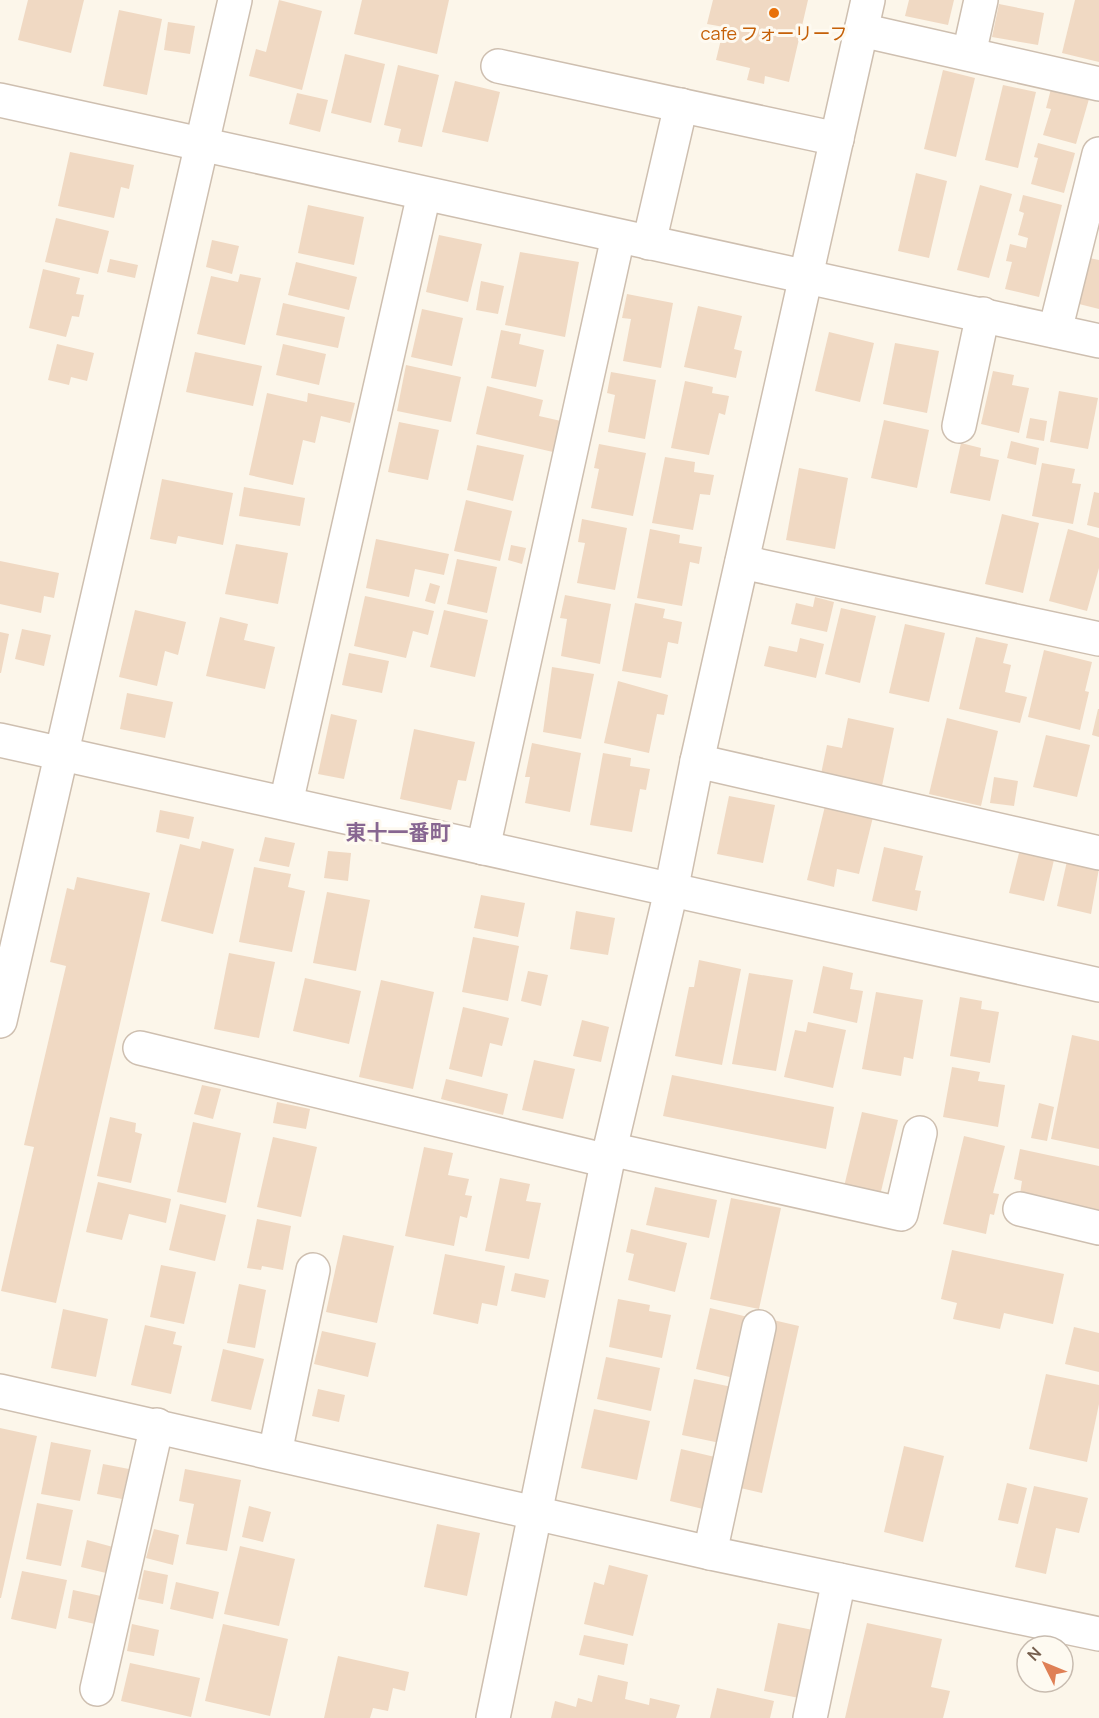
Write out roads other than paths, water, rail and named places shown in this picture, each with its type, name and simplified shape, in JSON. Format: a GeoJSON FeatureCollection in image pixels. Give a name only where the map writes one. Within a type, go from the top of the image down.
{"type":"FeatureCollection","features":[{"type":"Feature","properties":{"kind":"street"},"geometry":{"type":"LineString","coordinates":[[0,1021],[60,754],[204,145],[235,0]]}},
{"type":"Feature","properties":{"kind":"street"},"geometry":{"type":"LineString","coordinates":[[969,54],[981,0]]}},
{"type":"Feature","properties":{"kind":"street"},"geometry":{"type":"LineString","coordinates":[[493,1718],[609,1155],[671,891],[697,761],[864,15],[969,54],[1099,84]]}},
{"type":"Feature","properties":{"kind":"street"},"geometry":{"type":"LineString","coordinates":[[498,66],[837,140]]}},
{"type":"Feature","properties":{"kind":"street"},"geometry":{"type":"LineString","coordinates":[[0,100],[1099,340]]}},
{"type":"Feature","properties":{"kind":"street"},"geometry":{"type":"LineString","coordinates":[[483,848],[633,240],[681,105]]}},
{"type":"Feature","properties":{"kind":"street"},"geometry":{"type":"LineString","coordinates":[[1055,331],[1099,154]]}},
{"type":"Feature","properties":{"kind":"street"},"geometry":{"type":"LineString","coordinates":[[286,803],[424,194]]}},
{"type":"Feature","properties":{"kind":"street"},"geometry":{"type":"LineString","coordinates":[[959,426],[983,314]]}},
{"type":"Feature","properties":{"kind":"street"},"geometry":{"type":"LineString","coordinates":[[742,562],[1099,639]]}},
{"type":"Feature","properties":{"kind":"street"},"geometry":{"type":"LineString","coordinates":[[0,740],[1099,985]]}},
{"type":"Feature","properties":{"kind":"street"},"geometry":{"type":"LineString","coordinates":[[697,761],[1099,853]]}},
{"type":"Feature","properties":{"kind":"street"},"geometry":{"type":"LineString","coordinates":[[140,1048],[609,1155],[901,1214],[920,1133]]}},
{"type":"Feature","properties":{"kind":"street"},"geometry":{"type":"LineString","coordinates":[[1020,1209],[1099,1228]]}},
{"type":"Feature","properties":{"kind":"street"},"geometry":{"type":"LineString","coordinates":[[275,1453],[314,1270]]}},
{"type":"Feature","properties":{"kind":"street"},"geometry":{"type":"LineString","coordinates":[[710,1553],[759,1327]]}},
{"type":"Feature","properties":{"kind":"street"},"geometry":{"type":"LineString","coordinates":[[0,1391],[710,1553],[1099,1634]]}},
{"type":"Feature","properties":{"kind":"street"},"geometry":{"type":"LineString","coordinates":[[97,1689],[157,1425]]}},
{"type":"Feature","properties":{"kind":"street"},"geometry":{"type":"LineString","coordinates":[[810,1718],[839,1580]]}},
{"type":"Feature","properties":{"kind":"place","name":"cafe フォーリーフ"},"geometry":{"type":"Point","coordinates":[774,13]}},
{"type":"Feature","properties":{"kind":"district","name":"東十一番町"},"geometry":{"type":"Point","coordinates":[398,832]}}]}
